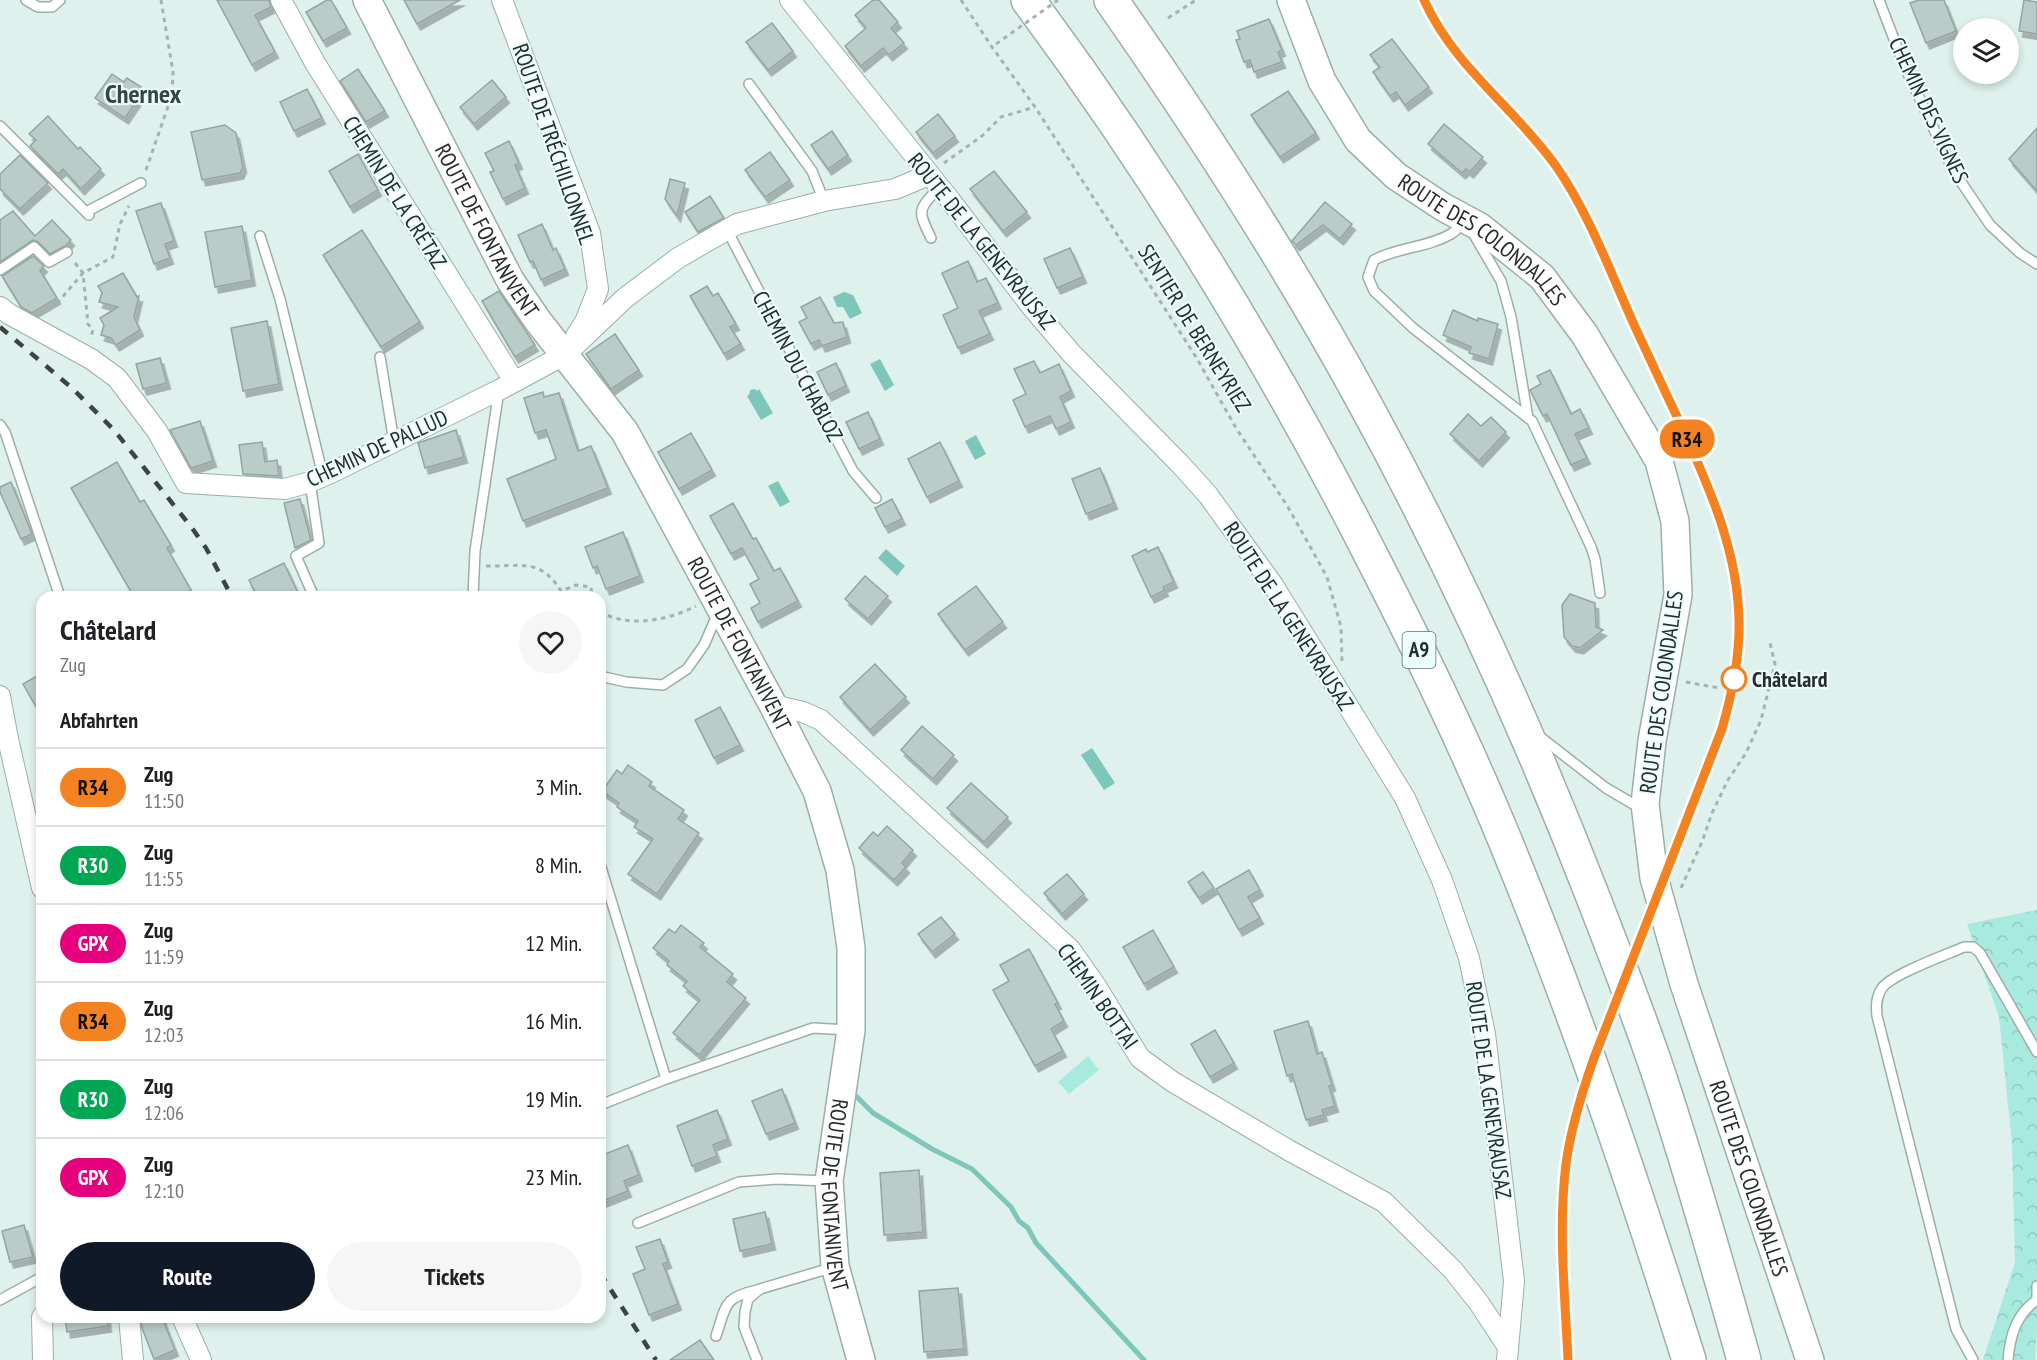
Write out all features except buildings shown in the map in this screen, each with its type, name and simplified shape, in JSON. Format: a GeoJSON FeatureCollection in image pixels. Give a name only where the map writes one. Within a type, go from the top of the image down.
{"type":"FeatureCollection","features":[{"type":"Feature","properties":{"kind":"highway","name":"A9"},"geometry":{"type":"LineString","coordinates":[[1028,0],[1154,181],[1260,351],[1307,434],[1400,611],[1442,698],[1532,906],[1606,1105],[1689,1360]]}},
{"type":"Feature","properties":{"kind":"highway"},"geometry":{"type":"LineString","coordinates":[[1111,0],[1264,230],[1327,336],[1412,491],[1456,580],[1553,795],[1623,975],[1656,1066],[1744,1360]]}},
{"type":"Feature","properties":{"kind":"street","name":"CHEMIN DE LA CRÉTAZ"},"geometry":{"type":"LineString","coordinates":[[281,0],[315,63],[507,386]]}},
{"type":"Feature","properties":{"kind":"street","name":"ROUTE DE FONTANIVENT"},"geometry":{"type":"LineString","coordinates":[[367,0],[510,280],[538,321],[625,432],[817,791],[840,870],[851,948],[850,1030],[829,1182],[835,1266],[861,1360]]}},
{"type":"Feature","properties":{"kind":"street","name":"ROUTE DE TRÉCHILLONNEL"},"geometry":{"type":"LineString","coordinates":[[502,0],[590,233],[598,290],[585,322],[566,354]]}},
{"type":"Feature","properties":{"kind":"street","name":"ROUTE DE LA GENEVRAUSAZ"},"geometry":{"type":"LineString","coordinates":[[790,0],[1031,306],[1071,353],[1208,495],[1273,585],[1405,798],[1442,879],[1469,958],[1485,1034],[1514,1281],[1508,1354]]}},
{"type":"Feature","properties":{"kind":"street","name":"ROUTE DES COLONDALLES"},"geometry":{"type":"LineString","coordinates":[[1291,0],[1322,81],[1358,140],[1396,176],[1480,227],[1542,277],[1585,335],[1659,461],[1675,520],[1678,595],[1652,741],[1645,811],[1654,878],[1684,984],[1810,1360]]}},
{"type":"Feature","properties":{"kind":"street"},"geometry":{"type":"LineString","coordinates":[[566,354],[625,298],[678,258],[737,224],[825,201],[895,189],[939,187]]}},
{"type":"Feature","properties":{"kind":"street","name":"CHEMIN DE PALLUD"},"geometry":{"type":"LineString","coordinates":[[0,307],[91,359],[117,378],[157,431],[186,483],[285,489],[316,479],[507,386],[566,354]]}},
{"type":"Feature","properties":{"kind":"street"},"geometry":{"type":"LineString","coordinates":[[0,696],[36,862]]}},
{"type":"Feature","properties":{"kind":"street","name":"CHEMIN BOTTAI"},"geometry":{"type":"LineString","coordinates":[[773,705],[803,712],[821,720],[1070,949],[1096,986],[1140,1058],[1173,1082],[1261,1134],[1384,1202],[1454,1270],[1479,1303],[1508,1354]]}},
{"type":"Feature","properties":{"kind":"street"},"geometry":{"type":"LineString","coordinates":[[42,1323],[43,1360]]}},
{"type":"Feature","properties":{"kind":"street"},"geometry":{"type":"LineString","coordinates":[[130,1323],[134,1360]]}},
{"type":"Feature","properties":{"kind":"street"},"geometry":{"type":"LineString","coordinates":[[185,1323],[201,1360]]}},
{"type":"Feature","properties":{"kind":"lane"},"geometry":{"type":"LineString","coordinates":[[26,0],[38,7],[52,7],[60,0]]}},
{"type":"Feature","properties":{"kind":"lane","name":"CHEMIN DES VIGNES"},"geometry":{"type":"LineString","coordinates":[[1879,0],[1904,65],[1953,170],[1990,225],[2020,253],[2037,264]]}},
{"type":"Feature","properties":{"kind":"lane"},"geometry":{"type":"LineString","coordinates":[[749,84],[812,171],[825,201]]}},
{"type":"Feature","properties":{"kind":"lane"},"geometry":{"type":"LineString","coordinates":[[0,126],[87,214],[141,183]]}},
{"type":"Feature","properties":{"kind":"lane"},"geometry":{"type":"LineString","coordinates":[[931,238],[921,211],[939,187]]}},
{"type":"Feature","properties":{"kind":"lane"},"geometry":{"type":"LineString","coordinates":[[1528,418],[1511,317],[1501,281],[1466,220],[1452,234],[1423,245],[1388,252],[1374,260],[1368,277],[1374,291],[1413,328],[1532,422],[1591,546],[1600,593]]}},
{"type":"Feature","properties":{"kind":"lane","name":"CHEMIN DU CHABLOZ"},"geometry":{"type":"LineString","coordinates":[[727,230],[854,471],[876,498]]}},
{"type":"Feature","properties":{"kind":"lane"},"geometry":{"type":"LineString","coordinates":[[260,236],[280,299],[316,479],[319,543],[296,556],[311,591]]}},
{"type":"Feature","properties":{"kind":"lane"},"geometry":{"type":"LineString","coordinates":[[0,270],[34,247],[49,262],[67,252]]}},
{"type":"Feature","properties":{"kind":"lane"},"geometry":{"type":"LineString","coordinates":[[380,357],[394,442]]}},
{"type":"Feature","properties":{"kind":"lane"},"geometry":{"type":"LineString","coordinates":[[473,591],[475,566],[507,386]]}},
{"type":"Feature","properties":{"kind":"lane"},"geometry":{"type":"LineString","coordinates":[[0,425],[5,432],[58,591]]}},
{"type":"Feature","properties":{"kind":"lane"},"geometry":{"type":"LineString","coordinates":[[606,677],[626,682],[663,685],[687,669],[704,645],[717,602]]}},
{"type":"Feature","properties":{"kind":"lane"},"geometry":{"type":"LineString","coordinates":[[1522,723],[1606,788],[1645,811]]}},
{"type":"Feature","properties":{"kind":"lane"},"geometry":{"type":"LineString","coordinates":[[606,884],[666,1079]]}},
{"type":"Feature","properties":{"kind":"lane"},"geometry":{"type":"LineString","coordinates":[[1973,1360],[1956,1329],[1877,1016],[1877,998],[1880,990],[1893,979],[1964,947],[1973,947],[1980,953],[2037,1052]]}},
{"type":"Feature","properties":{"kind":"lane"},"geometry":{"type":"LineString","coordinates":[[606,1103],[666,1079],[813,1028],[850,1030]]}},
{"type":"Feature","properties":{"kind":"lane"},"geometry":{"type":"LineString","coordinates":[[638,1223],[739,1182],[777,1179],[829,1182]]}},
{"type":"Feature","properties":{"kind":"lane"},"geometry":{"type":"LineString","coordinates":[[716,1336],[726,1304],[736,1295],[835,1266]]}},
{"type":"Feature","properties":{"kind":"lane"},"geometry":{"type":"LineString","coordinates":[[0,1300],[36,1280]]}},
{"type":"Feature","properties":{"kind":"lane"},"geometry":{"type":"LineString","coordinates":[[2008,1360],[2009,1347],[2017,1321],[2024,1310],[2037,1300],[2037,1286]]}},
{"type":"Feature","properties":{"kind":"lane"},"geometry":{"type":"LineString","coordinates":[[757,1360],[744,1327],[744,1312],[748,1299],[760,1289]]}},
{"type":"Feature","properties":{"kind":"path"},"geometry":{"type":"LineString","coordinates":[[23,322],[59,301],[83,273],[113,257],[120,224],[141,183],[172,95],[172,72],[161,0]]}},
{"type":"Feature","properties":{"kind":"path","name":"SENTIER DE BERNEYRIEZ"},"geometry":{"type":"LineString","coordinates":[[961,0],[1035,107],[1196,357],[1236,428],[1288,507],[1327,577],[1341,627],[1342,696]]}},
{"type":"Feature","properties":{"kind":"path"},"geometry":{"type":"LineString","coordinates":[[994,46],[1058,0]]}},
{"type":"Feature","properties":{"kind":"path"},"geometry":{"type":"LineString","coordinates":[[1168,18],[1196,0]]}},
{"type":"Feature","properties":{"kind":"path"},"geometry":{"type":"LineString","coordinates":[[939,187],[940,166],[982,136],[1001,117],[1035,107]]}},
{"type":"Feature","properties":{"kind":"path"},"geometry":{"type":"LineString","coordinates":[[83,273],[88,324],[93,330]]}},
{"type":"Feature","properties":{"kind":"path"},"geometry":{"type":"LineString","coordinates":[[475,566],[526,565],[537,568],[548,576],[561,591],[576,585],[591,587],[591,591]]}},
{"type":"Feature","properties":{"kind":"path"},"geometry":{"type":"LineString","coordinates":[[606,615],[611,618],[626,620],[646,620],[667,617],[717,602]]}},
{"type":"Feature","properties":{"kind":"path"},"geometry":{"type":"LineString","coordinates":[[1681,889],[1712,813],[1728,780],[1746,753],[1761,720],[1775,664],[1768,639]]}},
{"type":"Feature","properties":{"kind":"path"},"geometry":{"type":"LineString","coordinates":[[1681,681],[1719,688]]}},
{"type":"Feature","properties":{"kind":"green space"},"geometry":{"type":"Polygon","coordinates":[[[2037,910],[2037,1329],[2035,1360],[1983,1360],[2015,1262],[2012,1144],[1999,1017],[1967,924],[2037,910]]]}},
{"type":"Feature","properties":{"kind":"green space"},"geometry":{"type":"Polygon","coordinates":[[[1088,1056],[1099,1070],[1069,1094],[1058,1082],[1088,1056]]]}},
{"type":"Feature","properties":{"kind":"shaded area"},"geometry":{"type":"Polygon","coordinates":[[[844,292],[853,295],[862,313],[850,319],[843,307],[837,307],[833,297],[844,292]]]}},
{"type":"Feature","properties":{"kind":"shaded area"},"geometry":{"type":"Polygon","coordinates":[[[880,359],[894,385],[885,391],[870,364],[880,359]]]}},
{"type":"Feature","properties":{"kind":"shaded area"},"geometry":{"type":"Polygon","coordinates":[[[759,389],[773,413],[761,420],[747,396],[750,390],[757,391],[759,389]]]}},
{"type":"Feature","properties":{"kind":"shaded area"},"geometry":{"type":"Polygon","coordinates":[[[976,435],[986,454],[975,460],[965,441],[976,435]]]}},
{"type":"Feature","properties":{"kind":"shaded area"},"geometry":{"type":"Polygon","coordinates":[[[778,481],[790,502],[780,507],[768,486],[778,481]]]}},
{"type":"Feature","properties":{"kind":"shaded area"},"geometry":{"type":"Polygon","coordinates":[[[886,549],[905,566],[897,576],[878,558],[886,549]]]}},
{"type":"Feature","properties":{"kind":"shaded area"},"geometry":{"type":"Polygon","coordinates":[[[1092,748],[1115,783],[1104,790],[1081,755],[1092,748]]]}},
{"type":"Feature","properties":{"kind":"waterway"},"geometry":{"type":"LineString","coordinates":[[857,1097],[873,1113],[932,1149],[972,1169],[1011,1207],[1019,1221],[1028,1228],[1036,1243],[1144,1360]]}},
{"type":"Feature","properties":{"kind":"railway"},"geometry":{"type":"LineString","coordinates":[[1424,0],[1435,22],[1463,61],[1543,148],[1578,203],[1701,471],[1717,511],[1729,551],[1736,591],[1738,633],[1734,679],[1722,728],[1594,1058],[1574,1123],[1566,1162],[1563,1213],[1568,1360]]}},
{"type":"Feature","properties":{"kind":"railway"},"geometry":{"type":"LineString","coordinates":[[0,327],[72,388],[114,430],[192,528],[206,548],[229,591]]}},
{"type":"Feature","properties":{"kind":"railway"},"geometry":{"type":"LineString","coordinates":[[606,1282],[656,1360]]}},
{"type":"Feature","properties":{"kind":"train","name":"R34"},"geometry":{"type":"LineString","coordinates":[[1424,0],[1438,28],[1463,63],[1543,148],[1578,203],[1699,465],[1728,542],[1736,582],[1739,622],[1736,673],[1722,729],[1594,1058],[1570,1138],[1564,1182],[1563,1213],[1568,1360]]}},
{"type":"Feature","properties":{"kind":"place","name":"Châtelard"},"geometry":{"type":"Point","coordinates":[1734,679]}},
{"type":"Feature","properties":{"kind":"district","name":"Chernex"},"geometry":{"type":"Point","coordinates":[143,94]}}]}
